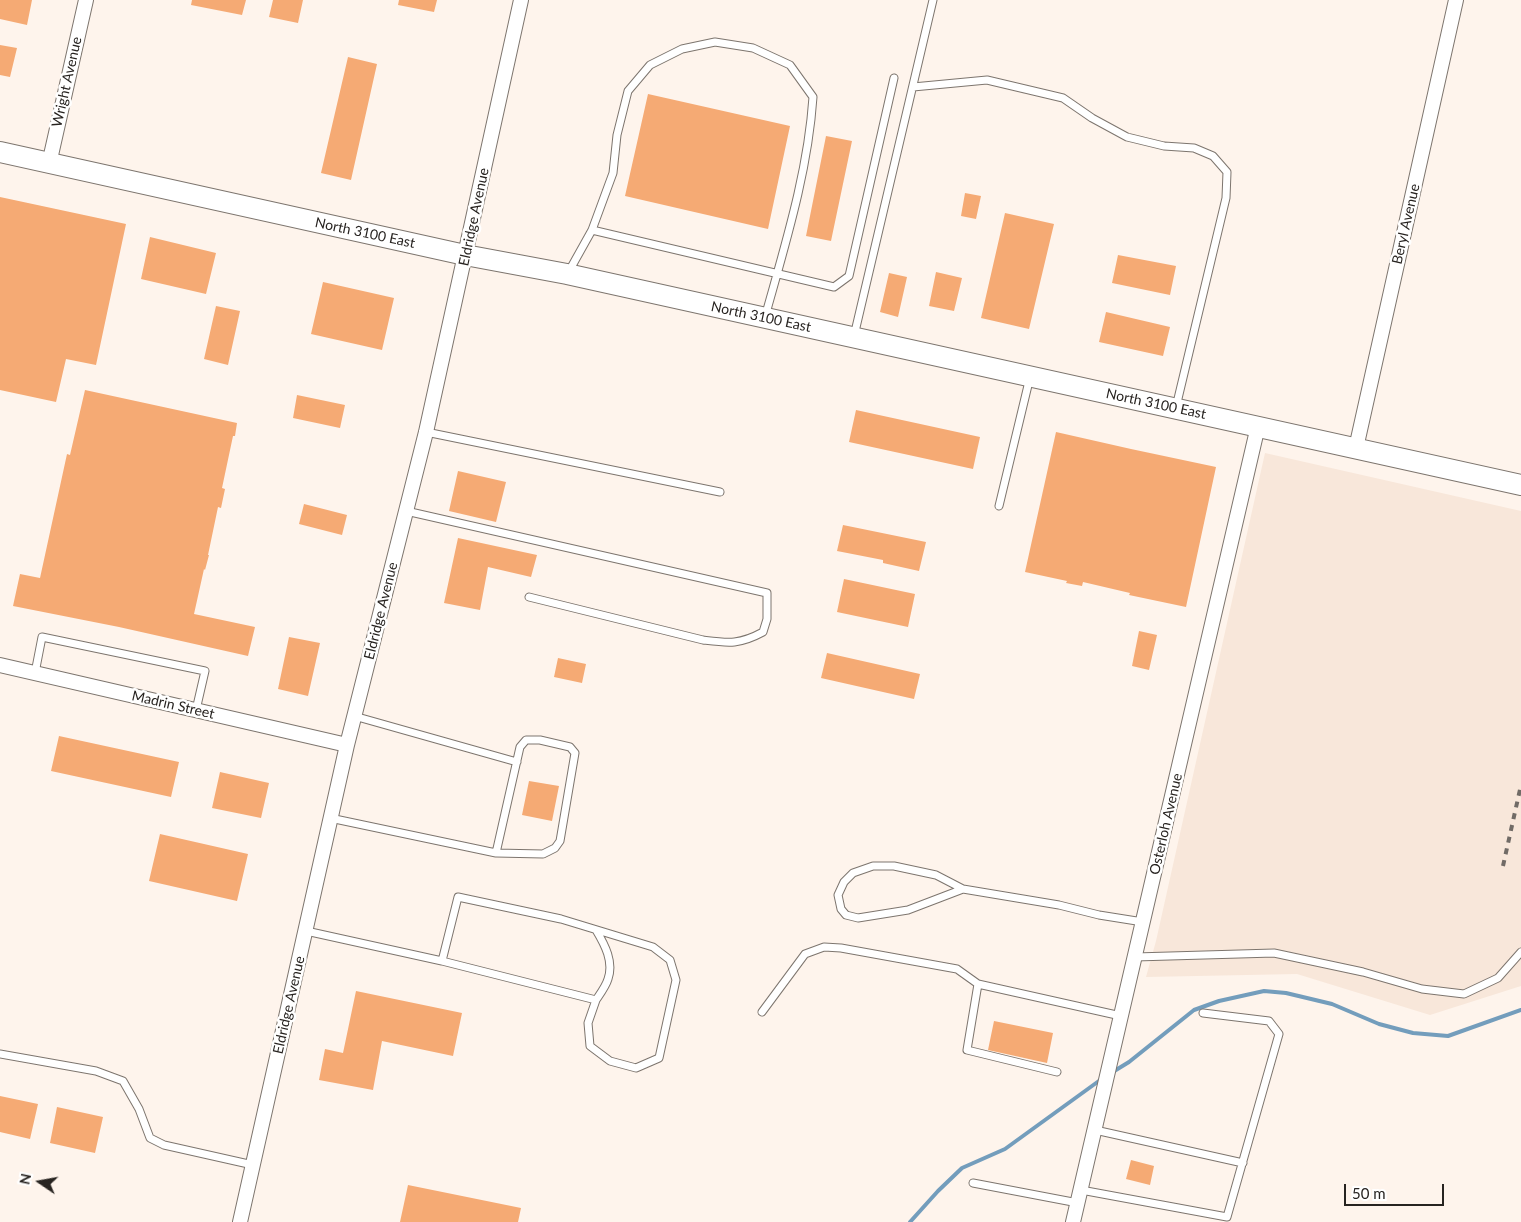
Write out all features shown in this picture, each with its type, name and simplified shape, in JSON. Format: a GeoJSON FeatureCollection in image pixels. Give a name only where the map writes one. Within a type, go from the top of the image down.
{"type":"FeatureCollection","features":[{"type":"Feature","properties":{"kind":"main road","name":"North 3100 East"},"geometry":{"type":"LineString","coordinates":[[0,152],[465,255],[567,274],[765,317],[1521,484]]}},
{"type":"Feature","properties":{"kind":"street","name":"Wright Avenue"},"geometry":{"type":"LineString","coordinates":[[49,164],[86,0]]}},
{"type":"Feature","properties":{"kind":"street","name":"Eldridge Avenue"},"geometry":{"type":"LineString","coordinates":[[240,1222],[347,745],[426,432],[521,0]]}},
{"type":"Feature","properties":{"kind":"street","name":"Beryl Avenue"},"geometry":{"type":"LineString","coordinates":[[1356,448],[1456,0]]}},
{"type":"Feature","properties":{"kind":"street","name":"Osterloh Avenue"},"geometry":{"type":"LineString","coordinates":[[1073,1222],[1258,426]]}},
{"type":"Feature","properties":{"kind":"street","name":"Madrin Street"},"geometry":{"type":"LineString","coordinates":[[0,665],[347,745]]}},
{"type":"Feature","properties":{"kind":"lane"},"geometry":{"type":"LineString","coordinates":[[854,337],[933,0]]}},
{"type":"Feature","properties":{"kind":"lane"},"geometry":{"type":"LineString","coordinates":[[567,274],[592,230],[613,173],[617,135],[628,91],[650,65],[682,49],[715,42],[752,48],[790,65],[813,97],[811,128],[802,172],[778,273],[765,317]]}},
{"type":"Feature","properties":{"kind":"lane"},"geometry":{"type":"LineString","coordinates":[[592,230],[834,287],[849,276],[894,78]]}},
{"type":"Feature","properties":{"kind":"lane"},"geometry":{"type":"LineString","coordinates":[[913,88],[987,80],[1063,98],[1092,118],[1127,137],[1164,146],[1194,148],[1213,156],[1227,172],[1226,198],[1175,408]]}},
{"type":"Feature","properties":{"kind":"lane"},"geometry":{"type":"LineString","coordinates":[[999,506],[1030,376]]}},
{"type":"Feature","properties":{"kind":"lane"},"geometry":{"type":"LineString","coordinates":[[426,432],[720,492]]}},
{"type":"Feature","properties":{"kind":"lane"},"geometry":{"type":"LineString","coordinates":[[406,511],[767,593],[767,619],[763,632],[749,640],[731,643],[703,640],[529,597]]}},
{"type":"Feature","properties":{"kind":"lane"},"geometry":{"type":"LineString","coordinates":[[35,673],[42,637],[205,670],[196,710]]}},
{"type":"Feature","properties":{"kind":"lane"},"geometry":{"type":"LineString","coordinates":[[354,716],[517,762]]}},
{"type":"Feature","properties":{"kind":"lane"},"geometry":{"type":"LineString","coordinates":[[330,818],[496,853],[543,854],[554,848],[560,841],[575,753],[570,747],[540,740],[526,740],[520,747],[496,853]]}},
{"type":"Feature","properties":{"kind":"lane"},"geometry":{"type":"LineString","coordinates":[[964,889],[908,910],[858,918],[846,915],[841,909],[838,895],[844,882],[853,873],[873,866],[894,866],[936,875],[964,889],[1143,922]]}},
{"type":"Feature","properties":{"kind":"lane"},"geometry":{"type":"LineString","coordinates":[[442,961],[458,897],[561,919],[652,947],[670,960],[676,980],[659,1058],[636,1068],[610,1061],[590,1046],[588,1023],[596,1000],[608,979],[610,961],[604,943],[596,930]]}},
{"type":"Feature","properties":{"kind":"lane"},"geometry":{"type":"LineString","coordinates":[[306,931],[442,961],[596,1000]]}},
{"type":"Feature","properties":{"kind":"lane"},"geometry":{"type":"LineString","coordinates":[[762,1012],[805,954],[824,947],[841,948],[957,969],[978,984],[1121,1016]]}},
{"type":"Feature","properties":{"kind":"lane"},"geometry":{"type":"LineString","coordinates":[[1134,957],[1274,953],[1363,972],[1422,989],[1464,994],[1498,978],[1521,952]]}},
{"type":"Feature","properties":{"kind":"lane"},"geometry":{"type":"LineString","coordinates":[[978,984],[967,1050],[1057,1072]]}},
{"type":"Feature","properties":{"kind":"lane"},"geometry":{"type":"LineString","coordinates":[[974,1183],[1227,1217],[1279,1034],[1269,1021],[1202,1013]]}},
{"type":"Feature","properties":{"kind":"lane"},"geometry":{"type":"LineString","coordinates":[[0,1054],[96,1071],[123,1080],[139,1109],[150,1138],[164,1145],[253,1165]]}},
{"type":"Feature","properties":{"kind":"lane"},"geometry":{"type":"LineString","coordinates":[[1095,1130],[1243,1163]]}},
{"type":"Feature","properties":{"kind":"shaded area"},"geometry":{"type":"Polygon","coordinates":[[[1265,453],[1521,511],[1521,986],[1430,1015],[1297,974],[1146,977],[1156,941],[1265,453]]]}},
{"type":"Feature","properties":{"kind":"building"},"geometry":{"type":"Polygon","coordinates":[[[0,0],[32,0],[27,25],[0,19],[0,0]]]}},
{"type":"Feature","properties":{"kind":"building"},"geometry":{"type":"Polygon","coordinates":[[[192,0],[246,0],[242,15],[191,5],[192,0]]]}},
{"type":"Feature","properties":{"kind":"building"},"geometry":{"type":"Polygon","coordinates":[[[273,0],[303,0],[298,23],[269,17],[273,0]]]}},
{"type":"Feature","properties":{"kind":"building"},"geometry":{"type":"Polygon","coordinates":[[[399,0],[437,0],[434,12],[398,5],[399,0]]]}},
{"type":"Feature","properties":{"kind":"building"},"geometry":{"type":"Polygon","coordinates":[[[0,45],[17,48],[10,77],[0,75],[0,45]]]}},
{"type":"Feature","properties":{"kind":"building"},"geometry":{"type":"Polygon","coordinates":[[[348,57],[377,64],[351,180],[321,173],[348,57]]]}},
{"type":"Feature","properties":{"kind":"building"},"geometry":{"type":"Polygon","coordinates":[[[648,94],[790,126],[768,229],[625,196],[648,94]]]}},
{"type":"Feature","properties":{"kind":"building"},"geometry":{"type":"Polygon","coordinates":[[[826,136],[852,141],[831,241],[806,236],[826,136]]]}},
{"type":"Feature","properties":{"kind":"building"},"geometry":{"type":"Polygon","coordinates":[[[965,193],[981,196],[976,219],[961,216],[965,193]]]}},
{"type":"Feature","properties":{"kind":"building"},"geometry":{"type":"Polygon","coordinates":[[[0,197],[126,224],[96,365],[66,359],[56,402],[0,390],[0,197]]]}},
{"type":"Feature","properties":{"kind":"building"},"geometry":{"type":"Polygon","coordinates":[[[1005,213],[1054,224],[1029,329],[981,318],[1005,213]]]}},
{"type":"Feature","properties":{"kind":"building"},"geometry":{"type":"Polygon","coordinates":[[[150,237],[216,253],[206,294],[141,279],[150,237]]]}},
{"type":"Feature","properties":{"kind":"building"},"geometry":{"type":"Polygon","coordinates":[[[1118,255],[1176,266],[1170,295],[1112,283],[1118,255]]]}},
{"type":"Feature","properties":{"kind":"building"},"geometry":{"type":"Polygon","coordinates":[[[936,272],[962,278],[954,311],[929,306],[936,272]]]}},
{"type":"Feature","properties":{"kind":"building"},"geometry":{"type":"Polygon","coordinates":[[[889,273],[907,277],[898,317],[880,312],[889,273]]]}},
{"type":"Feature","properties":{"kind":"building"},"geometry":{"type":"Polygon","coordinates":[[[323,282],[394,298],[382,350],[311,334],[323,282]]]}},
{"type":"Feature","properties":{"kind":"building"},"geometry":{"type":"Polygon","coordinates":[[[216,306],[240,311],[228,365],[204,359],[216,306]]]}},
{"type":"Feature","properties":{"kind":"building"},"geometry":{"type":"Polygon","coordinates":[[[1106,312],[1170,327],[1163,356],[1099,342],[1106,312]]]}},
{"type":"Feature","properties":{"kind":"building"},"geometry":{"type":"Polygon","coordinates":[[[85,390],[237,423],[222,488],[225,489],[221,508],[218,507],[209,555],[194,614],[255,627],[248,656],[119,627],[13,606],[20,574],[40,578],[67,454],[70,455],[85,390]]]}},
{"type":"Feature","properties":{"kind":"building"},"geometry":{"type":"Polygon","coordinates":[[[297,395],[345,405],[340,428],[293,418],[297,395]]]}},
{"type":"Feature","properties":{"kind":"building"},"geometry":{"type":"Polygon","coordinates":[[[856,410],[980,437],[973,469],[849,442],[856,410]]]}},
{"type":"Feature","properties":{"kind":"building"},"geometry":{"type":"Polygon","coordinates":[[[1056,432],[1216,467],[1186,607],[1129,595],[1130,593],[1083,582],[1082,586],[1025,572],[1056,432]]]}},
{"type":"Feature","properties":{"kind":"building"},"geometry":{"type":"Polygon","coordinates":[[[458,471],[506,482],[496,522],[449,511],[458,471]]]}},
{"type":"Feature","properties":{"kind":"building"},"geometry":{"type":"Polygon","coordinates":[[[304,504],[347,515],[342,535],[299,524],[304,504]]]}},
{"type":"Feature","properties":{"kind":"building"},"geometry":{"type":"Polygon","coordinates":[[[843,525],[926,542],[919,571],[883,563],[883,560],[837,551],[843,525]]]}},
{"type":"Feature","properties":{"kind":"building"},"geometry":{"type":"Polygon","coordinates":[[[458,538],[537,555],[531,577],[488,567],[480,610],[444,603],[458,538]]]}},
{"type":"Feature","properties":{"kind":"building"},"geometry":{"type":"Polygon","coordinates":[[[844,579],[915,594],[908,627],[837,612],[844,579]]]}},
{"type":"Feature","properties":{"kind":"building"},"geometry":{"type":"Polygon","coordinates":[[[1139,631],[1157,635],[1149,670],[1132,666],[1139,631]]]}},
{"type":"Feature","properties":{"kind":"building"},"geometry":{"type":"Polygon","coordinates":[[[289,637],[320,643],[308,696],[278,689],[289,637]]]}},
{"type":"Feature","properties":{"kind":"building"},"geometry":{"type":"Polygon","coordinates":[[[827,653],[920,674],[914,699],[821,678],[827,653]]]}},
{"type":"Feature","properties":{"kind":"building"},"geometry":{"type":"Polygon","coordinates":[[[558,658],[586,664],[582,683],[554,677],[558,658]]]}},
{"type":"Feature","properties":{"kind":"building"},"geometry":{"type":"Polygon","coordinates":[[[59,736],[179,762],[171,797],[51,771],[59,736]]]}},
{"type":"Feature","properties":{"kind":"building"},"geometry":{"type":"Polygon","coordinates":[[[220,772],[269,783],[261,818],[212,808],[220,772]]]}},
{"type":"Feature","properties":{"kind":"building"},"geometry":{"type":"Polygon","coordinates":[[[529,781],[559,786],[552,821],[522,815],[529,781]]]}},
{"type":"Feature","properties":{"kind":"building"},"geometry":{"type":"Polygon","coordinates":[[[160,834],[248,854],[237,901],[149,881],[160,834]]]}},
{"type":"Feature","properties":{"kind":"building"},"geometry":{"type":"Polygon","coordinates":[[[356,991],[462,1013],[453,1056],[382,1041],[373,1090],[319,1080],[325,1049],[343,1053],[356,991]]]}},
{"type":"Feature","properties":{"kind":"building"},"geometry":{"type":"Polygon","coordinates":[[[994,1021],[1053,1033],[1047,1063],[988,1050],[994,1021]]]}},
{"type":"Feature","properties":{"kind":"building"},"geometry":{"type":"Polygon","coordinates":[[[0,1096],[38,1104],[30,1139],[0,1132],[0,1096]]]}},
{"type":"Feature","properties":{"kind":"building"},"geometry":{"type":"Polygon","coordinates":[[[57,1107],[103,1117],[95,1153],[50,1143],[57,1107]]]}},
{"type":"Feature","properties":{"kind":"building"},"geometry":{"type":"Polygon","coordinates":[[[1131,1160],[1154,1166],[1150,1185],[1126,1179],[1131,1160]]]}},
{"type":"Feature","properties":{"kind":"building"},"geometry":{"type":"Polygon","coordinates":[[[408,1185],[521,1208],[518,1222],[400,1222],[408,1185]]]}},
{"type":"Feature","properties":{"kind":"waterway"},"geometry":{"type":"LineString","coordinates":[[1111,1073],[1129,1062],[1194,1010],[1219,1001],[1264,991],[1286,993],[1332,1004],[1379,1024],[1413,1033],[1448,1036],[1521,1010]]}},
{"type":"Feature","properties":{"kind":"waterway"},"geometry":{"type":"LineString","coordinates":[[910,1222],[962,1168],[1005,1149],[1103,1078]]}},
{"type":"Feature","properties":{"kind":"railway"},"geometry":{"type":"LineString","coordinates":[[1503,866],[1521,785]]}}]}
